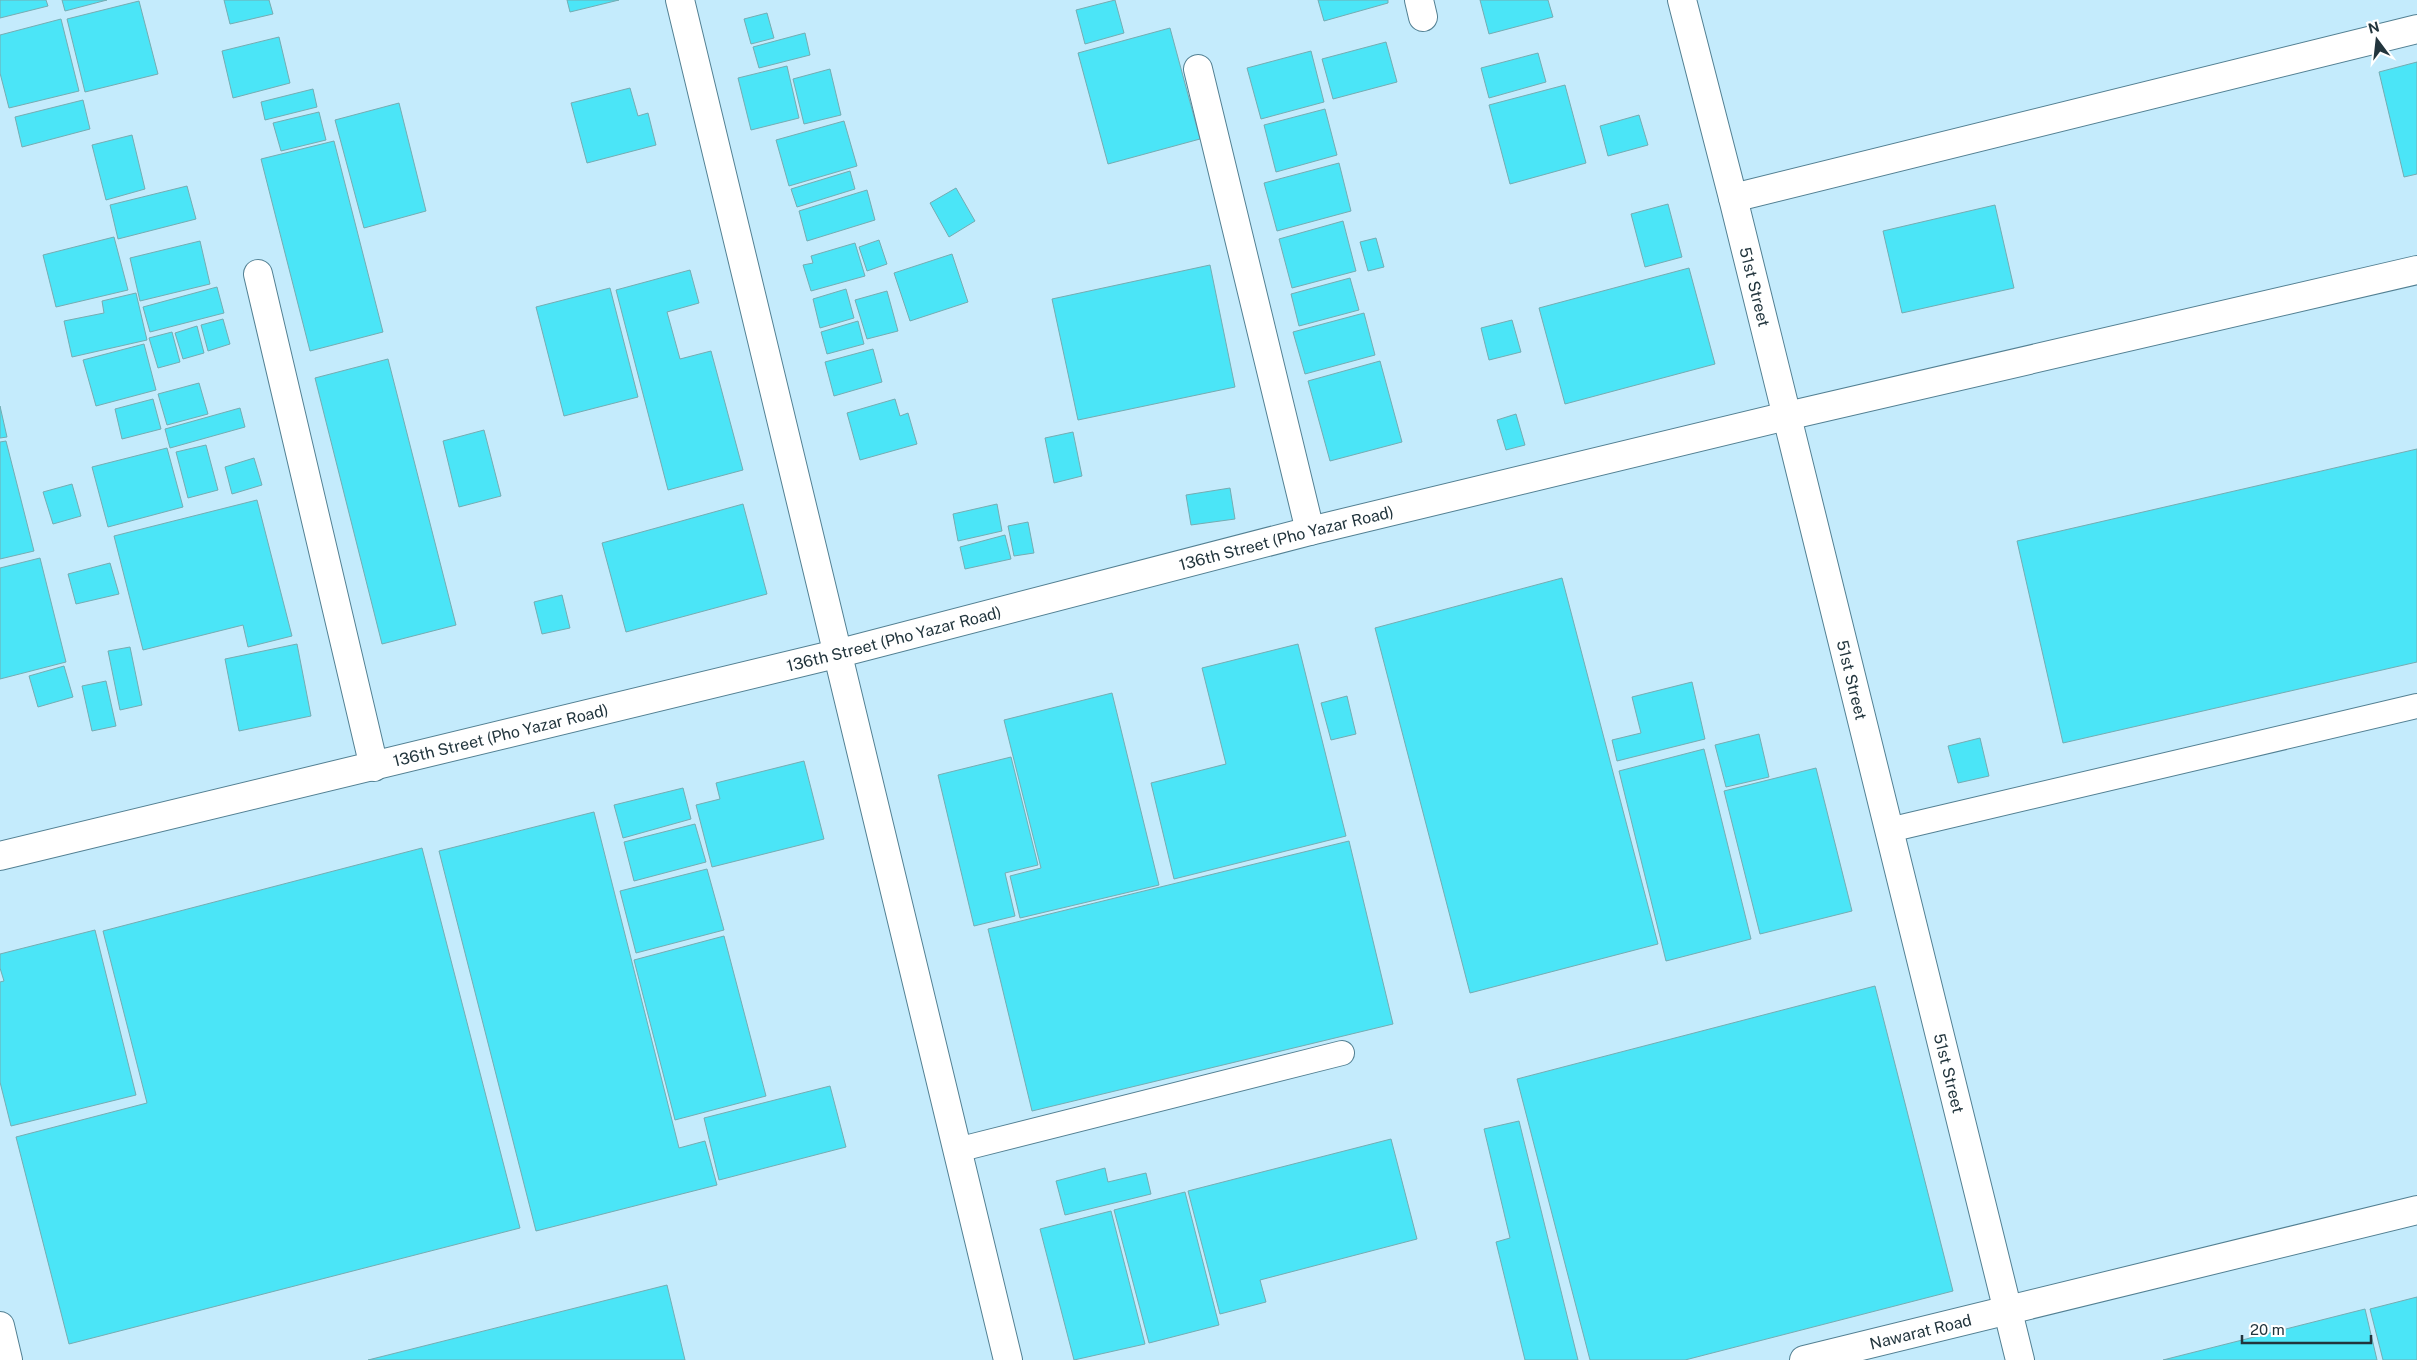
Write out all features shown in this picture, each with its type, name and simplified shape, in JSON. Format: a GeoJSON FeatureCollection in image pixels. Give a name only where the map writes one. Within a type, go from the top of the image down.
{"type":"FeatureCollection","features":[{"type":"Feature","properties":{"kind":"street"},"geometry":{"type":"LineString","coordinates":[[680,0],[836,654],[1008,1360]]}},
{"type":"Feature","properties":{"kind":"street","name":"51st Street"},"geometry":{"type":"LineString","coordinates":[[1682,0],[1733,198],[2020,1360]]}},
{"type":"Feature","properties":{"kind":"street"},"geometry":{"type":"LineString","coordinates":[[1733,198],[2417,29]]}},
{"type":"Feature","properties":{"kind":"street"},"geometry":{"type":"LineString","coordinates":[[1198,69],[1310,531]]}},
{"type":"Feature","properties":{"kind":"street","name":"136th Street (Pho Yazar Road)"},"geometry":{"type":"LineString","coordinates":[[0,856],[836,654],[1310,531],[1787,416],[2417,270]]}},
{"type":"Feature","properties":{"kind":"street"},"geometry":{"type":"LineString","coordinates":[[258,274],[374,767]]}},
{"type":"Feature","properties":{"kind":"street","name":"Nawarat Road"},"geometry":{"type":"LineString","coordinates":[[1804,1360],[2417,1210]]}},
{"type":"Feature","properties":{"kind":"street"},"geometry":{"type":"LineString","coordinates":[[0,1326],[8,1360]]}},
{"type":"Feature","properties":{"kind":"lane"},"geometry":{"type":"LineString","coordinates":[[1889,830],[2417,706]]}},
{"type":"Feature","properties":{"kind":"lane"},"geometry":{"type":"LineString","coordinates":[[957,1150],[1342,1053]]}},
{"type":"Feature","properties":{"kind":"building"},"geometry":{"type":"Polygon","coordinates":[[[0,0],[46,0],[48,6],[0,18],[0,0]]]}},
{"type":"Feature","properties":{"kind":"building"},"geometry":{"type":"Polygon","coordinates":[[[62,0],[107,0],[65,11],[62,0]]]}},
{"type":"Feature","properties":{"kind":"building"},"geometry":{"type":"Polygon","coordinates":[[[224,0],[269,0],[273,14],[230,24],[224,0]]]}},
{"type":"Feature","properties":{"kind":"building"},"geometry":{"type":"Polygon","coordinates":[[[567,0],[619,0],[570,12],[567,0]]]}},
{"type":"Feature","properties":{"kind":"building"},"geometry":{"type":"Polygon","coordinates":[[[1115,0],[1124,33],[1085,44],[1076,10],[1115,0]]]}},
{"type":"Feature","properties":{"kind":"building"},"geometry":{"type":"Polygon","coordinates":[[[1318,0],[1388,0],[1388,3],[1324,21],[1318,0]]]}},
{"type":"Feature","properties":{"kind":"building"},"geometry":{"type":"Polygon","coordinates":[[[1480,0],[1548,0],[1553,17],[1489,34],[1480,0]]]}},
{"type":"Feature","properties":{"kind":"building"},"geometry":{"type":"Polygon","coordinates":[[[139,1],[158,74],[85,92],[67,19],[139,1]]]}},
{"type":"Feature","properties":{"kind":"building"},"geometry":{"type":"Polygon","coordinates":[[[767,13],[774,38],[751,44],[744,19],[767,13]]]}},
{"type":"Feature","properties":{"kind":"building"},"geometry":{"type":"Polygon","coordinates":[[[61,19],[79,91],[9,108],[0,73],[0,35],[61,19]]]}},
{"type":"Feature","properties":{"kind":"building"},"geometry":{"type":"Polygon","coordinates":[[[1170,28],[1200,139],[1108,164],[1078,53],[1170,28]]]}},
{"type":"Feature","properties":{"kind":"building"},"geometry":{"type":"Polygon","coordinates":[[[805,33],[810,55],[759,68],[753,47],[805,33]]]}},
{"type":"Feature","properties":{"kind":"building"},"geometry":{"type":"Polygon","coordinates":[[[279,37],[290,83],[233,98],[222,51],[279,37]]]}},
{"type":"Feature","properties":{"kind":"building"},"geometry":{"type":"Polygon","coordinates":[[[1386,42],[1397,82],[1333,99],[1322,59],[1386,42]]]}},
{"type":"Feature","properties":{"kind":"building"},"geometry":{"type":"Polygon","coordinates":[[[1311,51],[1324,102],[1261,119],[1247,68],[1311,51]]]}},
{"type":"Feature","properties":{"kind":"building"},"geometry":{"type":"Polygon","coordinates":[[[1538,53],[1546,82],[1489,98],[1481,68],[1538,53]]]}},
{"type":"Feature","properties":{"kind":"building"},"geometry":{"type":"Polygon","coordinates":[[[2417,62],[2417,174],[2404,177],[2379,72],[2417,62]]]}},
{"type":"Feature","properties":{"kind":"building"},"geometry":{"type":"Polygon","coordinates":[[[787,66],[799,118],[751,130],[738,78],[787,66]]]}},
{"type":"Feature","properties":{"kind":"building"},"geometry":{"type":"Polygon","coordinates":[[[830,69],[841,115],[804,124],[793,79],[830,69]]]}},
{"type":"Feature","properties":{"kind":"building"},"geometry":{"type":"Polygon","coordinates":[[[1565,85],[1586,163],[1510,184],[1489,105],[1565,85]]]}},
{"type":"Feature","properties":{"kind":"building"},"geometry":{"type":"Polygon","coordinates":[[[630,88],[638,116],[648,113],[656,145],[587,163],[571,103],[630,88]]]}},
{"type":"Feature","properties":{"kind":"building"},"geometry":{"type":"Polygon","coordinates":[[[313,89],[317,107],[265,120],[261,102],[313,89]]]}},
{"type":"Feature","properties":{"kind":"building"},"geometry":{"type":"Polygon","coordinates":[[[83,100],[90,129],[22,147],[15,117],[83,100]]]}},
{"type":"Feature","properties":{"kind":"building"},"geometry":{"type":"Polygon","coordinates":[[[399,103],[426,211],[364,228],[335,120],[399,103]]]}},
{"type":"Feature","properties":{"kind":"building"},"geometry":{"type":"Polygon","coordinates":[[[1325,109],[1337,155],[1276,172],[1264,125],[1325,109]]]}},
{"type":"Feature","properties":{"kind":"building"},"geometry":{"type":"Polygon","coordinates":[[[319,112],[326,140],[281,151],[273,123],[319,112]]]}},
{"type":"Feature","properties":{"kind":"building"},"geometry":{"type":"Polygon","coordinates":[[[1639,115],[1648,145],[1608,156],[1600,126],[1639,115]]]}},
{"type":"Feature","properties":{"kind":"building"},"geometry":{"type":"Polygon","coordinates":[[[844,121],[857,166],[789,186],[776,140],[844,121]]]}},
{"type":"Feature","properties":{"kind":"building"},"geometry":{"type":"Polygon","coordinates":[[[132,135],[145,189],[106,200],[92,145],[132,135]]]}},
{"type":"Feature","properties":{"kind":"building"},"geometry":{"type":"Polygon","coordinates":[[[334,141],[383,332],[310,351],[261,159],[334,141]]]}},
{"type":"Feature","properties":{"kind":"building"},"geometry":{"type":"Polygon","coordinates":[[[1339,163],[1351,211],[1277,231],[1264,183],[1339,163]]]}},
{"type":"Feature","properties":{"kind":"building"},"geometry":{"type":"Polygon","coordinates":[[[850,171],[855,189],[797,207],[791,189],[850,171]]]}},
{"type":"Feature","properties":{"kind":"building"},"geometry":{"type":"Polygon","coordinates":[[[187,186],[196,219],[118,239],[110,205],[187,186]]]}},
{"type":"Feature","properties":{"kind":"building"},"geometry":{"type":"Polygon","coordinates":[[[956,188],[975,221],[949,237],[930,203],[956,188]]]}},
{"type":"Feature","properties":{"kind":"building"},"geometry":{"type":"Polygon","coordinates":[[[867,190],[875,220],[807,241],[799,211],[867,190]]]}},
{"type":"Feature","properties":{"kind":"building"},"geometry":{"type":"Polygon","coordinates":[[[1668,204],[1682,257],[1645,267],[1631,214],[1668,204]]]}},
{"type":"Feature","properties":{"kind":"building"},"geometry":{"type":"Polygon","coordinates":[[[1995,205],[2014,288],[1902,313],[1883,231],[1995,205]]]}},
{"type":"Feature","properties":{"kind":"building"},"geometry":{"type":"Polygon","coordinates":[[[1343,221],[1356,271],[1292,288],[1279,239],[1343,221]]]}},
{"type":"Feature","properties":{"kind":"building"},"geometry":{"type":"Polygon","coordinates":[[[114,237],[128,290],[56,307],[43,255],[114,237]]]}},
{"type":"Feature","properties":{"kind":"building"},"geometry":{"type":"Polygon","coordinates":[[[1376,238],[1384,267],[1368,271],[1360,242],[1376,238]]]}},
{"type":"Feature","properties":{"kind":"building"},"geometry":{"type":"Polygon","coordinates":[[[879,240],[887,264],[867,271],[859,247],[879,240]]]}},
{"type":"Feature","properties":{"kind":"building"},"geometry":{"type":"Polygon","coordinates":[[[200,241],[210,284],[140,301],[130,258],[200,241]]]}},
{"type":"Feature","properties":{"kind":"building"},"geometry":{"type":"Polygon","coordinates":[[[855,243],[865,276],[811,291],[803,265],[813,263],[811,256],[855,243]]]}},
{"type":"Feature","properties":{"kind":"building"},"geometry":{"type":"Polygon","coordinates":[[[952,254],[968,302],[910,321],[894,273],[952,254]]]}},
{"type":"Feature","properties":{"kind":"building"},"geometry":{"type":"Polygon","coordinates":[[[1210,265],[1235,387],[1078,420],[1052,299],[1210,265]]]}},
{"type":"Feature","properties":{"kind":"building"},"geometry":{"type":"Polygon","coordinates":[[[1689,268],[1715,364],[1565,404],[1539,308],[1689,268]]]}},
{"type":"Feature","properties":{"kind":"building"},"geometry":{"type":"Polygon","coordinates":[[[690,270],[699,303],[667,312],[680,359],[711,351],[743,470],[668,490],[616,290],[690,270]]]}},
{"type":"Feature","properties":{"kind":"building"},"geometry":{"type":"Polygon","coordinates":[[[1350,278],[1359,310],[1299,326],[1291,294],[1350,278]]]}},
{"type":"Feature","properties":{"kind":"building"},"geometry":{"type":"Polygon","coordinates":[[[217,287],[224,313],[150,332],[143,307],[217,287]]]}},
{"type":"Feature","properties":{"kind":"building"},"geometry":{"type":"Polygon","coordinates":[[[610,288],[638,397],[564,416],[536,307],[610,288]]]}},
{"type":"Feature","properties":{"kind":"building"},"geometry":{"type":"Polygon","coordinates":[[[846,289],[854,318],[820,328],[813,299],[846,289]]]}},
{"type":"Feature","properties":{"kind":"building"},"geometry":{"type":"Polygon","coordinates":[[[887,291],[898,331],[867,339],[855,300],[887,291]]]}},
{"type":"Feature","properties":{"kind":"building"},"geometry":{"type":"Polygon","coordinates":[[[136,293],[147,340],[72,357],[64,321],[104,313],[102,301],[136,293]]]}},
{"type":"Feature","properties":{"kind":"building"},"geometry":{"type":"Polygon","coordinates":[[[1364,313],[1375,355],[1305,374],[1293,332],[1364,313]]]}},
{"type":"Feature","properties":{"kind":"building"},"geometry":{"type":"Polygon","coordinates":[[[223,319],[230,344],[208,351],[201,325],[223,319]]]}},
{"type":"Feature","properties":{"kind":"building"},"geometry":{"type":"Polygon","coordinates":[[[1512,320],[1521,352],[1489,360],[1481,328],[1512,320]]]}},
{"type":"Feature","properties":{"kind":"building"},"geometry":{"type":"Polygon","coordinates":[[[858,321],[864,344],[827,354],[821,332],[858,321]]]}},
{"type":"Feature","properties":{"kind":"building"},"geometry":{"type":"Polygon","coordinates":[[[197,326],[204,353],[183,359],[175,333],[197,326]]]}},
{"type":"Feature","properties":{"kind":"building"},"geometry":{"type":"Polygon","coordinates":[[[172,332],[180,362],[158,368],[149,338],[172,332]]]}},
{"type":"Feature","properties":{"kind":"building"},"geometry":{"type":"Polygon","coordinates":[[[144,344],[156,390],[96,406],[83,360],[144,344]]]}},
{"type":"Feature","properties":{"kind":"building"},"geometry":{"type":"Polygon","coordinates":[[[873,349],[882,382],[834,396],[825,362],[873,349]]]}},
{"type":"Feature","properties":{"kind":"building"},"geometry":{"type":"Polygon","coordinates":[[[388,359],[456,625],[382,644],[315,378],[388,359]]]}},
{"type":"Feature","properties":{"kind":"building"},"geometry":{"type":"Polygon","coordinates":[[[1380,361],[1402,442],[1330,461],[1308,381],[1380,361]]]}},
{"type":"Feature","properties":{"kind":"building"},"geometry":{"type":"Polygon","coordinates":[[[199,383],[208,414],[167,425],[158,394],[199,383]]]}},
{"type":"Feature","properties":{"kind":"building"},"geometry":{"type":"Polygon","coordinates":[[[153,399],[161,429],[122,439],[115,409],[153,399]]]}},
{"type":"Feature","properties":{"kind":"building"},"geometry":{"type":"Polygon","coordinates":[[[895,399],[900,416],[908,413],[917,444],[860,460],[847,413],[895,399]]]}},
{"type":"Feature","properties":{"kind":"building"},"geometry":{"type":"Polygon","coordinates":[[[0,406],[7,437],[0,438],[0,406]]]}},
{"type":"Feature","properties":{"kind":"building"},"geometry":{"type":"Polygon","coordinates":[[[240,408],[245,427],[170,448],[165,429],[240,408]]]}},
{"type":"Feature","properties":{"kind":"building"},"geometry":{"type":"Polygon","coordinates":[[[1516,414],[1525,445],[1506,450],[1497,420],[1516,414]]]}},
{"type":"Feature","properties":{"kind":"building"},"geometry":{"type":"Polygon","coordinates":[[[484,430],[501,496],[459,507],[443,441],[484,430]]]}},
{"type":"Feature","properties":{"kind":"building"},"geometry":{"type":"Polygon","coordinates":[[[1073,432],[1082,476],[1054,483],[1045,438],[1073,432]]]}},
{"type":"Feature","properties":{"kind":"building"},"geometry":{"type":"Polygon","coordinates":[[[6,441],[34,551],[0,559],[0,442],[6,441]]]}},
{"type":"Feature","properties":{"kind":"building"},"geometry":{"type":"Polygon","coordinates":[[[206,445],[218,490],[188,498],[176,452],[206,445]]]}},
{"type":"Feature","properties":{"kind":"building"},"geometry":{"type":"Polygon","coordinates":[[[167,448],[183,507],[108,527],[92,467],[167,448]]]}},
{"type":"Feature","properties":{"kind":"building"},"geometry":{"type":"Polygon","coordinates":[[[2417,449],[2417,662],[2063,743],[2017,541],[2417,449]]]}},
{"type":"Feature","properties":{"kind":"building"},"geometry":{"type":"Polygon","coordinates":[[[254,458],[262,485],[232,494],[225,467],[254,458]]]}},
{"type":"Feature","properties":{"kind":"building"},"geometry":{"type":"Polygon","coordinates":[[[72,484],[81,516],[53,524],[43,492],[72,484]]]}},
{"type":"Feature","properties":{"kind":"building"},"geometry":{"type":"Polygon","coordinates":[[[1230,488],[1235,519],[1191,525],[1186,495],[1230,488]]]}},
{"type":"Feature","properties":{"kind":"building"},"geometry":{"type":"Polygon","coordinates":[[[257,500],[292,636],[248,647],[243,625],[143,650],[114,536],[257,500]]]}},
{"type":"Feature","properties":{"kind":"building"},"geometry":{"type":"Polygon","coordinates":[[[743,504],[767,594],[626,632],[602,543],[743,504]]]}},
{"type":"Feature","properties":{"kind":"building"},"geometry":{"type":"Polygon","coordinates":[[[997,504],[1002,531],[958,541],[953,514],[997,504]]]}},
{"type":"Feature","properties":{"kind":"building"},"geometry":{"type":"Polygon","coordinates":[[[1028,522],[1034,553],[1014,556],[1008,526],[1028,522]]]}},
{"type":"Feature","properties":{"kind":"building"},"geometry":{"type":"Polygon","coordinates":[[[1005,535],[1011,559],[965,569],[960,547],[1005,535]]]}},
{"type":"Feature","properties":{"kind":"building"},"geometry":{"type":"Polygon","coordinates":[[[40,558],[66,662],[0,679],[0,568],[40,558]]]}},
{"type":"Feature","properties":{"kind":"building"},"geometry":{"type":"Polygon","coordinates":[[[110,563],[119,594],[76,604],[68,574],[110,563]]]}},
{"type":"Feature","properties":{"kind":"building"},"geometry":{"type":"Polygon","coordinates":[[[1562,578],[1658,944],[1470,993],[1375,628],[1562,578]]]}},
{"type":"Feature","properties":{"kind":"building"},"geometry":{"type":"Polygon","coordinates":[[[562,595],[570,628],[542,634],[534,602],[562,595]]]}},
{"type":"Feature","properties":{"kind":"building"},"geometry":{"type":"Polygon","coordinates":[[[297,644],[311,716],[239,731],[225,659],[297,644]]]}},
{"type":"Feature","properties":{"kind":"building"},"geometry":{"type":"Polygon","coordinates":[[[1298,644],[1346,836],[1174,879],[1151,783],[1226,764],[1202,668],[1298,644]]]}},
{"type":"Feature","properties":{"kind":"building"},"geometry":{"type":"Polygon","coordinates":[[[130,647],[142,705],[120,710],[108,651],[130,647]]]}},
{"type":"Feature","properties":{"kind":"building"},"geometry":{"type":"Polygon","coordinates":[[[64,666],[73,697],[38,707],[29,676],[64,666]]]}},
{"type":"Feature","properties":{"kind":"building"},"geometry":{"type":"Polygon","coordinates":[[[106,681],[116,726],[92,731],[82,686],[106,681]]]}},
{"type":"Feature","properties":{"kind":"building"},"geometry":{"type":"Polygon","coordinates":[[[1692,682],[1705,739],[1617,761],[1612,740],[1641,733],[1632,697],[1692,682]]]}},
{"type":"Feature","properties":{"kind":"building"},"geometry":{"type":"Polygon","coordinates":[[[1112,693],[1159,885],[1020,918],[1010,876],[1041,868],[1004,720],[1112,693]]]}},
{"type":"Feature","properties":{"kind":"building"},"geometry":{"type":"Polygon","coordinates":[[[1347,696],[1356,734],[1331,740],[1321,703],[1347,696]]]}},
{"type":"Feature","properties":{"kind":"building"},"geometry":{"type":"Polygon","coordinates":[[[1759,734],[1769,777],[1726,787],[1715,745],[1759,734]]]}},
{"type":"Feature","properties":{"kind":"building"},"geometry":{"type":"Polygon","coordinates":[[[1980,738],[1989,776],[1958,783],[1948,746],[1980,738]]]}},
{"type":"Feature","properties":{"kind":"building"},"geometry":{"type":"Polygon","coordinates":[[[1704,749],[1751,939],[1666,961],[1619,771],[1704,749]]]}},
{"type":"Feature","properties":{"kind":"building"},"geometry":{"type":"Polygon","coordinates":[[[1011,757],[1038,865],[1005,873],[1015,916],[974,926],[938,775],[1011,757]]]}},
{"type":"Feature","properties":{"kind":"building"},"geometry":{"type":"Polygon","coordinates":[[[804,761],[824,839],[712,867],[696,805],[720,799],[716,783],[804,761]]]}},
{"type":"Feature","properties":{"kind":"building"},"geometry":{"type":"Polygon","coordinates":[[[1816,768],[1852,911],[1760,934],[1724,791],[1816,768]]]}},
{"type":"Feature","properties":{"kind":"building"},"geometry":{"type":"Polygon","coordinates":[[[683,788],[691,819],[623,838],[614,805],[683,788]]]}},
{"type":"Feature","properties":{"kind":"building"},"geometry":{"type":"Polygon","coordinates":[[[594,812],[679,1148],[705,1141],[717,1185],[536,1231],[439,851],[594,812]]]}},
{"type":"Feature","properties":{"kind":"building"},"geometry":{"type":"Polygon","coordinates":[[[695,824],[706,862],[634,881],[624,842],[695,824]]]}},
{"type":"Feature","properties":{"kind":"building"},"geometry":{"type":"Polygon","coordinates":[[[1349,841],[1393,1024],[1032,1111],[988,929],[1349,841]]]}},
{"type":"Feature","properties":{"kind":"building"},"geometry":{"type":"Polygon","coordinates":[[[422,848],[520,1228],[69,1344],[16,1137],[147,1103],[103,931],[422,848]]]}},
{"type":"Feature","properties":{"kind":"building"},"geometry":{"type":"Polygon","coordinates":[[[707,869],[724,930],[636,953],[620,891],[707,869]]]}},
{"type":"Feature","properties":{"kind":"building"},"geometry":{"type":"Polygon","coordinates":[[[95,930],[136,1095],[11,1126],[0,1082],[0,982],[4,981],[0,968],[0,954],[95,930]]]}},
{"type":"Feature","properties":{"kind":"building"},"geometry":{"type":"Polygon","coordinates":[[[724,936],[766,1096],[675,1120],[634,960],[724,936]]]}},
{"type":"Feature","properties":{"kind":"building"},"geometry":{"type":"Polygon","coordinates":[[[1875,986],[1953,1291],[1685,1360],[1590,1360],[1517,1079],[1875,986]]]}},
{"type":"Feature","properties":{"kind":"building"},"geometry":{"type":"Polygon","coordinates":[[[830,1086],[846,1147],[719,1180],[704,1118],[830,1086]]]}},
{"type":"Feature","properties":{"kind":"building"},"geometry":{"type":"Polygon","coordinates":[[[1519,1121],[1578,1360],[1525,1360],[1496,1242],[1510,1238],[1484,1129],[1519,1121]]]}},
{"type":"Feature","properties":{"kind":"building"},"geometry":{"type":"Polygon","coordinates":[[[1391,1139],[1417,1239],[1260,1280],[1266,1302],[1220,1314],[1188,1191],[1391,1139]]]}},
{"type":"Feature","properties":{"kind":"building"},"geometry":{"type":"Polygon","coordinates":[[[1105,1168],[1108,1182],[1146,1173],[1151,1194],[1065,1215],[1056,1181],[1105,1168]]]}},
{"type":"Feature","properties":{"kind":"building"},"geometry":{"type":"Polygon","coordinates":[[[1185,1192],[1219,1325],[1149,1343],[1114,1210],[1185,1192]]]}},
{"type":"Feature","properties":{"kind":"building"},"geometry":{"type":"Polygon","coordinates":[[[1111,1211],[1145,1344],[1074,1360],[1040,1229],[1111,1211]]]}},
{"type":"Feature","properties":{"kind":"building"},"geometry":{"type":"Polygon","coordinates":[[[667,1285],[685,1360],[368,1360],[667,1285]]]}},
{"type":"Feature","properties":{"kind":"building"},"geometry":{"type":"Polygon","coordinates":[[[2417,1297],[2417,1360],[2383,1360],[2370,1309],[2417,1297]]]}},
{"type":"Feature","properties":{"kind":"building"},"geometry":{"type":"Polygon","coordinates":[[[2365,1309],[2377,1360],[2163,1360],[2365,1309]]]}}]}
